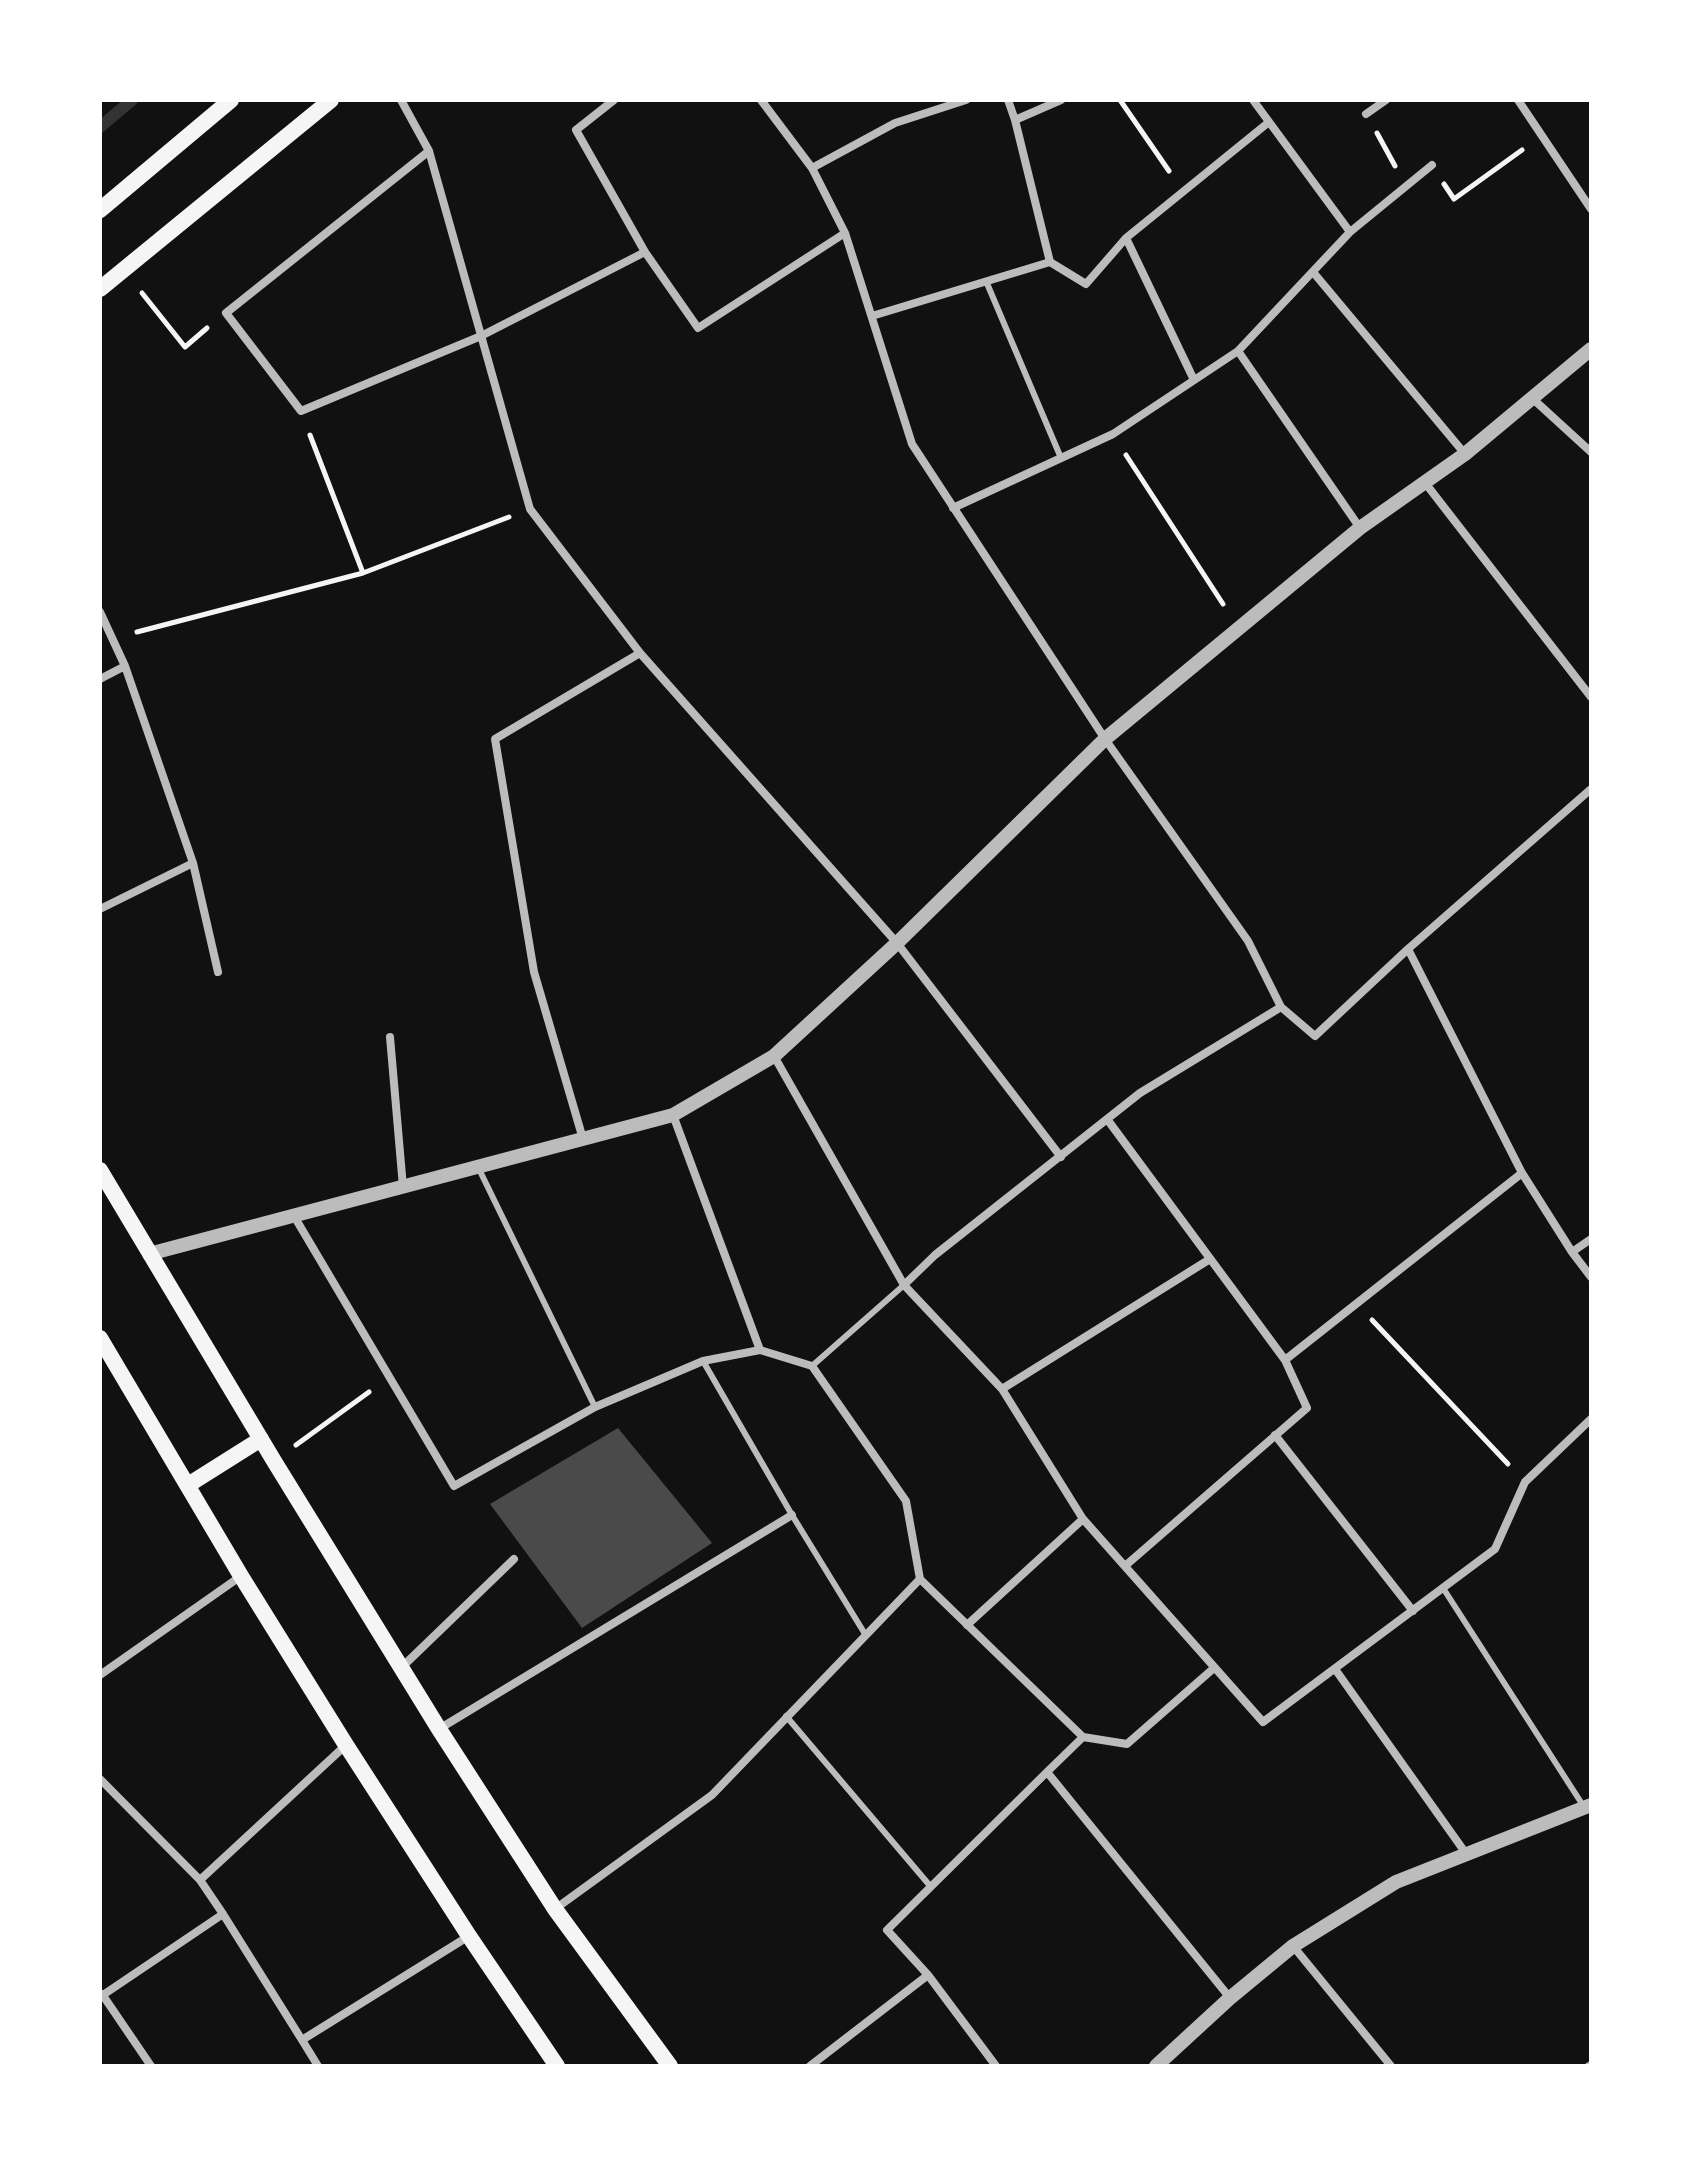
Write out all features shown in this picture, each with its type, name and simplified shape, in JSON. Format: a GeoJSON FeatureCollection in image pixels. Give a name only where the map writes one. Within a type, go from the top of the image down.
{"type":"FeatureCollection","features":[{"type":"Feature","properties":{"kind":"main road"},"geometry":{"type":"LineString","coordinates":[[100,210],[231,100]]}},
{"type":"Feature","properties":{"kind":"main road"},"geometry":{"type":"LineString","coordinates":[[100,289],[331,100]]}},
{"type":"Feature","properties":{"kind":"main road"},"geometry":{"type":"LineString","coordinates":[[100,1170],[439,1729],[555,1909],[670,2066]]}},
{"type":"Feature","properties":{"kind":"main road"},"geometry":{"type":"LineString","coordinates":[[100,1338],[105,1360],[188,1485],[346,1745],[557,2066]]}},
{"type":"Feature","properties":{"kind":"main road"},"geometry":{"type":"LineString","coordinates":[[188,1485],[261,1439]]}},
{"type":"Feature","properties":{"kind":"street"},"geometry":{"type":"LineString","coordinates":[[401,100],[429,151],[530,509],[640,653],[897,943],[1061,1157]]}},
{"type":"Feature","properties":{"kind":"street"},"geometry":{"type":"LineString","coordinates":[[614,100],[576,130],[645,252],[698,328],[845,233]]}},
{"type":"Feature","properties":{"kind":"street"},"geometry":{"type":"LineString","coordinates":[[761,100],[812,168],[845,233],[912,444],[1105,739],[1248,941],[1281,1007],[1315,1036],[1408,949],[1591,789]]}},
{"type":"Feature","properties":{"kind":"street"},"geometry":{"type":"LineString","coordinates":[[812,168],[895,123],[966,100]]}},
{"type":"Feature","properties":{"kind":"street"},"geometry":{"type":"LineString","coordinates":[[1008,100],[1050,262],[1086,284],[1126,238],[1269,122]]}},
{"type":"Feature","properties":{"kind":"street"},"geometry":{"type":"LineString","coordinates":[[1015,120],[1061,100]]}},
{"type":"Feature","properties":{"kind":"street"},"geometry":{"type":"LineString","coordinates":[[1253,100],[1350,232]]}},
{"type":"Feature","properties":{"kind":"street"},"geometry":{"type":"LineString","coordinates":[[1366,114],[1386,100]]}},
{"type":"Feature","properties":{"kind":"street"},"geometry":{"type":"LineString","coordinates":[[1518,100],[1591,209]]}},
{"type":"Feature","properties":{"kind":"street"},"geometry":{"type":"LineString","coordinates":[[429,151],[226,313],[301,411],[481,336],[645,252]]}},
{"type":"Feature","properties":{"kind":"street"},"geometry":{"type":"LineString","coordinates":[[953,508],[1113,434],[1238,351],[1350,232],[1432,165]]}},
{"type":"Feature","properties":{"kind":"street"},"geometry":{"type":"LineString","coordinates":[[1126,238],[1194,380]]}},
{"type":"Feature","properties":{"kind":"street"},"geometry":{"type":"LineString","coordinates":[[872,316],[1050,262]]}},
{"type":"Feature","properties":{"kind":"street"},"geometry":{"type":"LineString","coordinates":[[1313,272],[1465,454]]}},
{"type":"Feature","properties":{"kind":"street"},"geometry":{"type":"LineString","coordinates":[[149,1254],[673,1115],[774,1056],[897,943],[1105,739],[1360,528],[1465,454],[1591,349]]}},
{"type":"Feature","properties":{"kind":"street"},"geometry":{"type":"LineString","coordinates":[[1238,351],[1360,528]]}},
{"type":"Feature","properties":{"kind":"street"},"geometry":{"type":"LineString","coordinates":[[1533,399],[1591,452]]}},
{"type":"Feature","properties":{"kind":"street"},"geometry":{"type":"LineString","coordinates":[[1426,484],[1591,697]]}},
{"type":"Feature","properties":{"kind":"street"},"geometry":{"type":"LineString","coordinates":[[100,612],[125,666],[193,863],[218,972]]}},
{"type":"Feature","properties":{"kind":"street"},"geometry":{"type":"LineString","coordinates":[[583,1139],[534,972],[495,739],[640,653]]}},
{"type":"Feature","properties":{"kind":"street"},"geometry":{"type":"LineString","coordinates":[[100,679],[125,666]]}},
{"type":"Feature","properties":{"kind":"street"},"geometry":{"type":"LineString","coordinates":[[100,909],[193,863]]}},
{"type":"Feature","properties":{"kind":"street"},"geometry":{"type":"LineString","coordinates":[[1408,949],[1522,1173],[1591,1277]]}},
{"type":"Feature","properties":{"kind":"street"},"geometry":{"type":"LineString","coordinates":[[904,1285],[935,1255],[1140,1093],[1281,1007]]}},
{"type":"Feature","properties":{"kind":"street"},"geometry":{"type":"LineString","coordinates":[[390,1037],[403,1187]]}},
{"type":"Feature","properties":{"kind":"street"},"geometry":{"type":"LineString","coordinates":[[774,1056],[904,1285],[1002,1389],[1083,1519],[1263,1722],[1495,1549],[1525,1482],[1591,1419]]}},
{"type":"Feature","properties":{"kind":"street"},"geometry":{"type":"LineString","coordinates":[[673,1115],[760,1350]]}},
{"type":"Feature","properties":{"kind":"street"},"geometry":{"type":"LineString","coordinates":[[1107,1119],[1285,1360],[1307,1408],[1125,1566]]}},
{"type":"Feature","properties":{"kind":"street"},"geometry":{"type":"LineString","coordinates":[[1285,1360],[1522,1173]]}},
{"type":"Feature","properties":{"kind":"street"},"geometry":{"type":"LineString","coordinates":[[294,1216],[454,1486],[595,1407],[703,1361],[760,1350],[812,1366],[906,1501],[920,1579],[1083,1737],[1127,1744],[1214,1668]]}},
{"type":"Feature","properties":{"kind":"street"},"geometry":{"type":"LineString","coordinates":[[1572,1252],[1591,1239]]}},
{"type":"Feature","properties":{"kind":"street"},"geometry":{"type":"LineString","coordinates":[[1002,1389],[1210,1259]]}},
{"type":"Feature","properties":{"kind":"street"},"geometry":{"type":"LineString","coordinates":[[1275,1435],[1413,1611]]}},
{"type":"Feature","properties":{"kind":"street"},"geometry":{"type":"LineString","coordinates":[[439,1729],[792,1515]]}},
{"type":"Feature","properties":{"kind":"street"},"geometry":{"type":"LineString","coordinates":[[967,1625],[1083,1519]]}},
{"type":"Feature","properties":{"kind":"street"},"geometry":{"type":"LineString","coordinates":[[401,1668],[514,1559]]}},
{"type":"Feature","properties":{"kind":"street"},"geometry":{"type":"LineString","coordinates":[[100,1675],[241,1576]]}},
{"type":"Feature","properties":{"kind":"street"},"geometry":{"type":"LineString","coordinates":[[555,1909],[712,1795],[920,1579]]}},
{"type":"Feature","properties":{"kind":"street"},"geometry":{"type":"LineString","coordinates":[[1335,1669],[1467,1855]]}},
{"type":"Feature","properties":{"kind":"street"},"geometry":{"type":"LineString","coordinates":[[996,2066],[928,1975],[887,1930],[1083,1737]]}},
{"type":"Feature","properties":{"kind":"street"},"geometry":{"type":"LineString","coordinates":[[200,1880],[346,1745]]}},
{"type":"Feature","properties":{"kind":"street"},"geometry":{"type":"LineString","coordinates":[[1047,1772],[1230,1998]]}},
{"type":"Feature","properties":{"kind":"street"},"geometry":{"type":"LineString","coordinates":[[100,1779],[200,1880],[318,2066]]}},
{"type":"Feature","properties":{"kind":"street"},"geometry":{"type":"LineString","coordinates":[[1158,2065],[1230,1998],[1293,1946],[1396,1882],[1588,1807]]}},
{"type":"Feature","properties":{"kind":"street"},"geometry":{"type":"LineString","coordinates":[[151,2066],[101,1995],[223,1914]]}},
{"type":"Feature","properties":{"kind":"street"},"geometry":{"type":"LineString","coordinates":[[302,2040],[469,1936]]}},
{"type":"Feature","properties":{"kind":"street"},"geometry":{"type":"LineString","coordinates":[[1293,1946],[1391,2066]]}},
{"type":"Feature","properties":{"kind":"street"},"geometry":{"type":"LineString","coordinates":[[810,2066],[928,1975]]}},
{"type":"Feature","properties":{"kind":"lane"},"geometry":{"type":"LineString","coordinates":[[986,281],[1061,458]]}},
{"type":"Feature","properties":{"kind":"lane"},"geometry":{"type":"LineString","coordinates":[[478,1167],[595,1407]]}},
{"type":"Feature","properties":{"kind":"lane"},"geometry":{"type":"LineString","coordinates":[[812,1366],[904,1285]]}},
{"type":"Feature","properties":{"kind":"lane"},"geometry":{"type":"LineString","coordinates":[[703,1361],[865,1634]]}},
{"type":"Feature","properties":{"kind":"lane"},"geometry":{"type":"LineString","coordinates":[[1443,1588],[1588,1807]]}},
{"type":"Feature","properties":{"kind":"lane"},"geometry":{"type":"LineString","coordinates":[[786,1716],[931,1887]]}},
{"type":"Feature","properties":{"kind":"path"},"geometry":{"type":"LineString","coordinates":[[1120,100],[1183,192]]}},
{"type":"Feature","properties":{"kind":"path"},"geometry":{"type":"LineString","coordinates":[[1366,114],[1407,186]]}},
{"type":"Feature","properties":{"kind":"path"},"geometry":{"type":"LineString","coordinates":[[1432,165],[1454,199],[1542,136]]}},
{"type":"Feature","properties":{"kind":"path"},"geometry":{"type":"LineString","coordinates":[[124,270],[185,347],[226,313]]}},
{"type":"Feature","properties":{"kind":"path"},"geometry":{"type":"LineString","coordinates":[[301,411],[363,573]]}},
{"type":"Feature","properties":{"kind":"path"},"geometry":{"type":"LineString","coordinates":[[1113,434],[1239,629]]}},
{"type":"Feature","properties":{"kind":"path"},"geometry":{"type":"LineString","coordinates":[[113,638],[363,573],[530,509]]}},
{"type":"Feature","properties":{"kind":"path"},"geometry":{"type":"LineString","coordinates":[[1356,1304],[1525,1482]]}},
{"type":"Feature","properties":{"kind":"path"},"geometry":{"type":"LineString","coordinates":[[274,1461],[390,1377]]}},
{"type":"Feature","properties":{"kind":"building"},"geometry":{"type":"Polygon","coordinates":[[[618,1428],[712,1543],[582,1628],[490,1504],[618,1428]]]}},
{"type":"Feature","properties":{"kind":"waterway"},"geometry":{"type":"LineString","coordinates":[[100,127],[132,100]]}}]}
